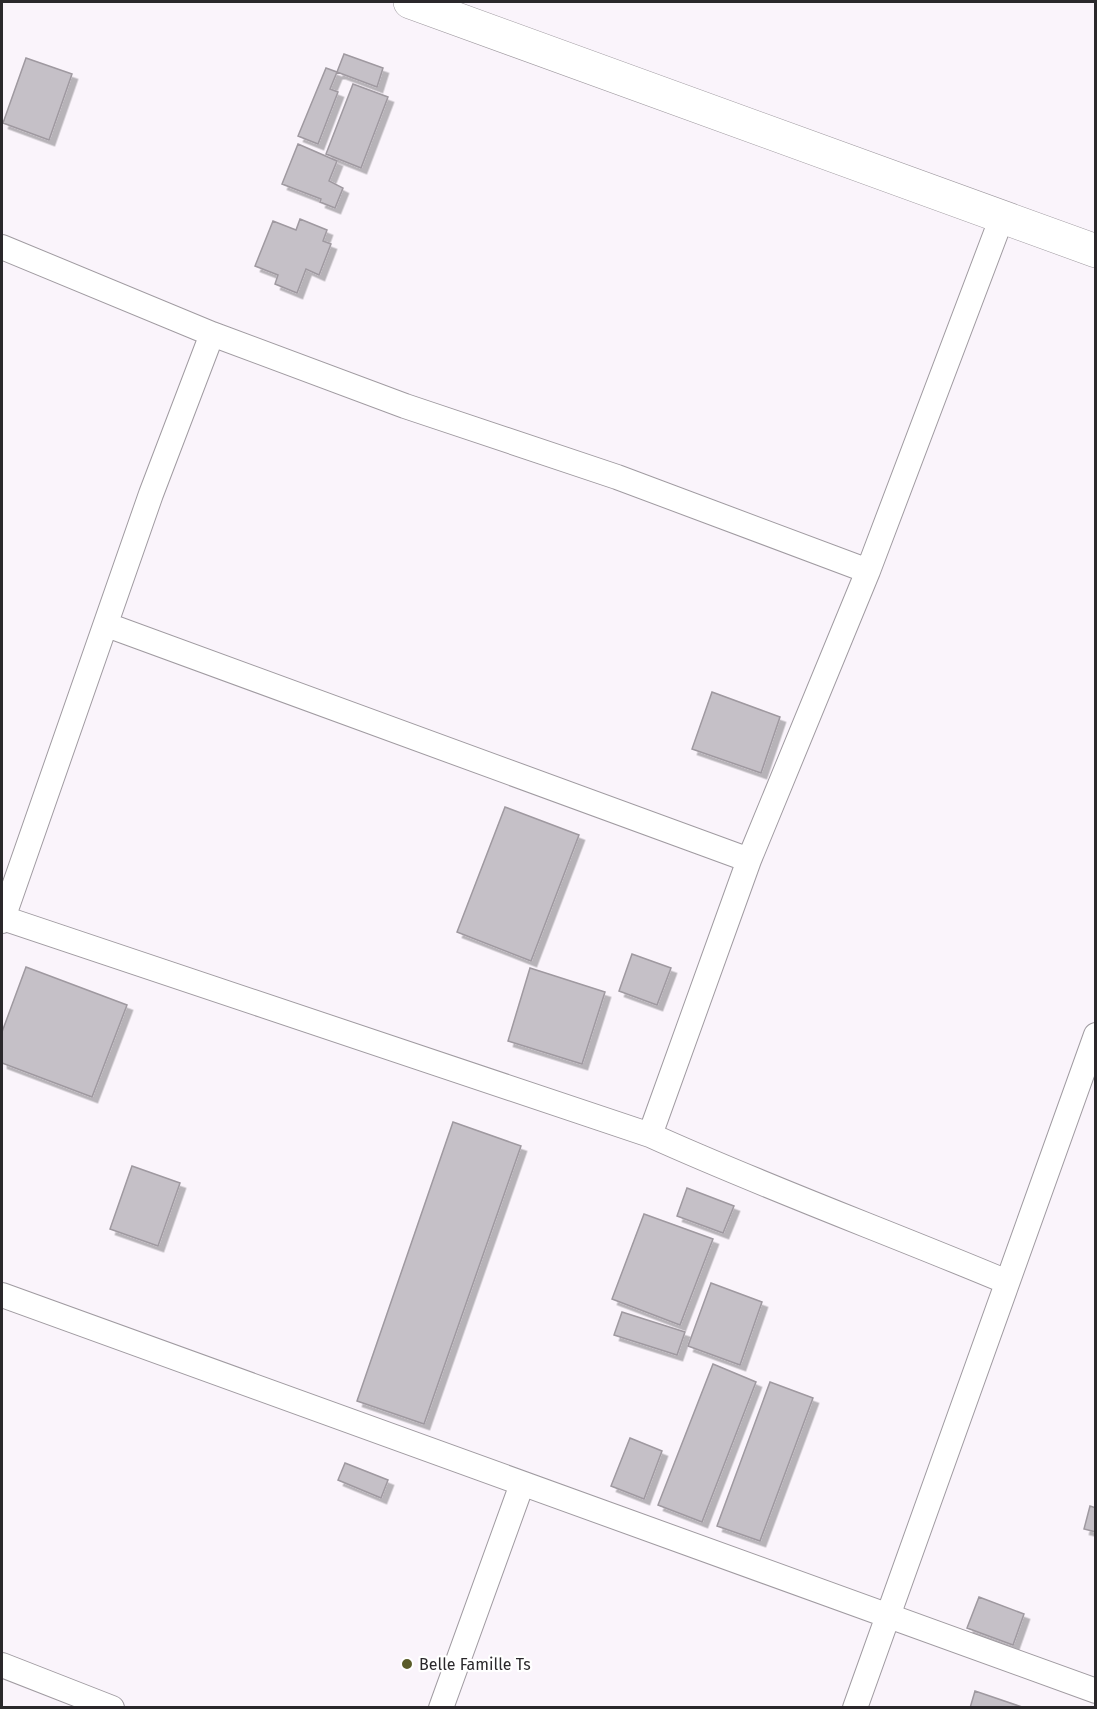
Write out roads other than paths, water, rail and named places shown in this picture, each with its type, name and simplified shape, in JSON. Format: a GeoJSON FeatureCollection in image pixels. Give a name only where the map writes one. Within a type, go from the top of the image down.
{"type":"FeatureCollection","features":[{"type":"Feature","properties":{"kind":"street"},"geometry":{"type":"LineString","coordinates":[[410,2],[1095,251]]}},
{"type":"Feature","properties":{"kind":"street"},"geometry":{"type":"LineString","coordinates":[[650,1135],[748,860],[868,571],[1002,217]]}},
{"type":"Feature","properties":{"kind":"street"},"geometry":{"type":"LineString","coordinates":[[2,247],[212,334],[405,406],[616,477],[868,571]]}},
{"type":"Feature","properties":{"kind":"street"},"geometry":{"type":"LineString","coordinates":[[212,334],[151,494],[2,920],[650,1135],[727,1170],[798,1196],[1007,1282]]}},
{"type":"Feature","properties":{"kind":"street"},"geometry":{"type":"LineString","coordinates":[[107,625],[748,860]]}},
{"type":"Feature","properties":{"kind":"street"},"geometry":{"type":"LineString","coordinates":[[855,1707],[1095,1035]]}},
{"type":"Feature","properties":{"kind":"street"},"geometry":{"type":"LineString","coordinates":[[2,1295],[1095,1691]]}},
{"type":"Feature","properties":{"kind":"street"},"geometry":{"type":"LineString","coordinates":[[441,1707],[522,1484]]}},
{"type":"Feature","properties":{"kind":"street"},"geometry":{"type":"LineString","coordinates":[[2,1665],[112,1707]]}},
{"type":"Feature","properties":{"kind":"place","name":"Belle Famille Ts"},"geometry":{"type":"Point","coordinates":[407,1664]}}]}
